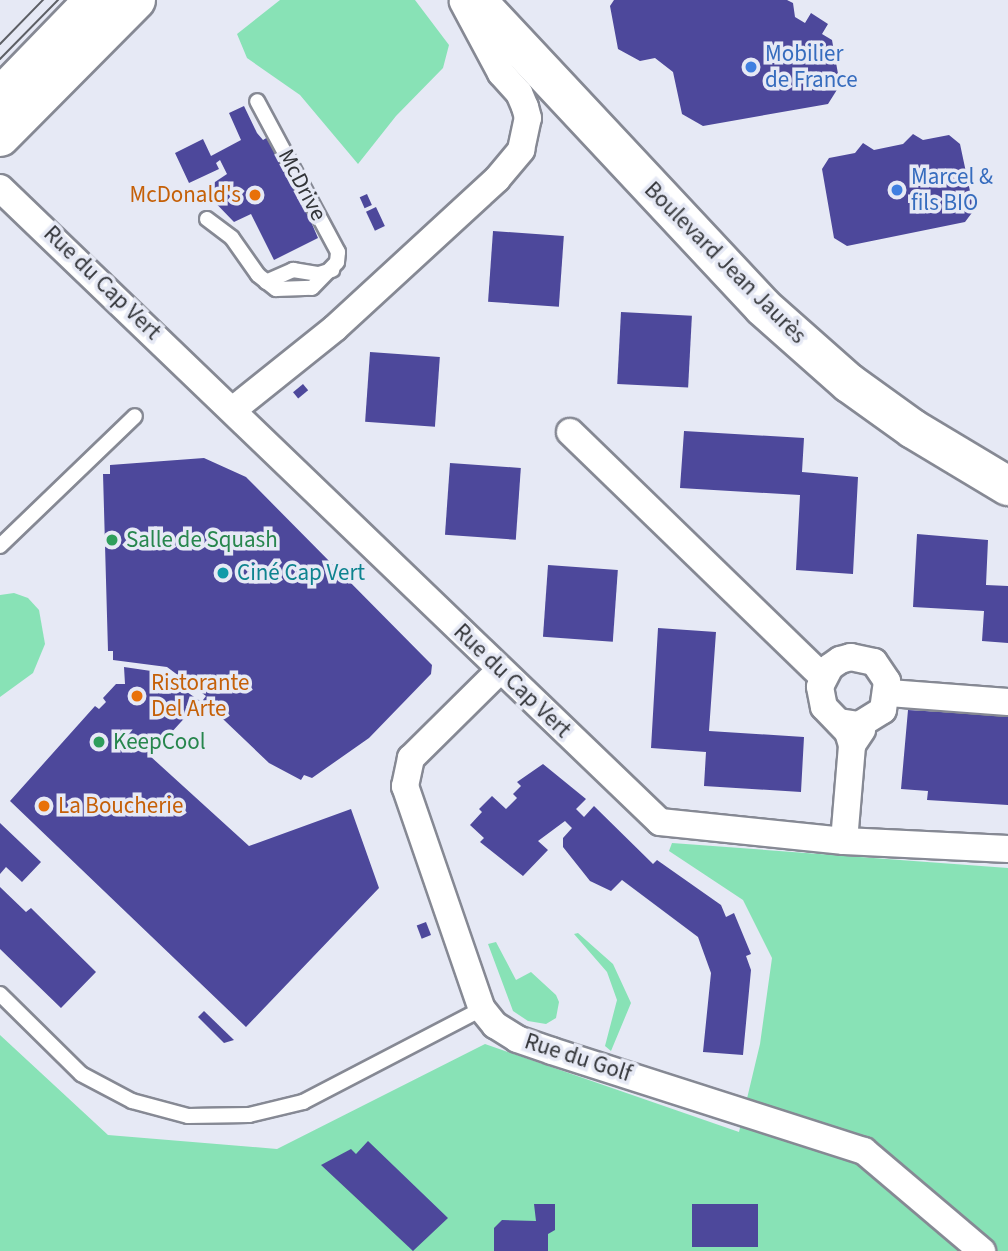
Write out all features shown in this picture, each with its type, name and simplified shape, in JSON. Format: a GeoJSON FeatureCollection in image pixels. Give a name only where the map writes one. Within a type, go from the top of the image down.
{"type":"FeatureCollection","features":[{"type":"Feature","properties":{"kind":"street"},"geometry":{"type":"LineString","coordinates":[[0,97],[94,0]]}},
{"type":"Feature","properties":{"kind":"street"},"geometry":{"type":"LineString","coordinates":[[0,137],[136,0]]}},
{"type":"Feature","properties":{"kind":"street"},"geometry":{"type":"LineString","coordinates":[[234,409],[335,328],[497,179],[521,150],[528,118],[522,100],[501,74],[462,0]]}},
{"type":"Feature","properties":{"kind":"street","name":"Boulevard Jean Jaurès"},"geometry":{"type":"LineString","coordinates":[[477,0],[763,307],[849,383],[912,429],[1008,486]]}},
{"type":"Feature","properties":{"kind":"street","name":"Rue du Cap Vert"},"geometry":{"type":"LineString","coordinates":[[0,188],[234,409],[499,671],[660,822],[844,841],[1008,849]]}},
{"type":"Feature","properties":{"kind":"street"},"geometry":{"type":"LineString","coordinates":[[570,432],[823,677]]}},
{"type":"Feature","properties":{"kind":"street"},"geometry":{"type":"LineString","coordinates":[[844,841],[852,745],[869,722],[883,710],[889,693],[882,671],[863,658],[840,660],[823,677],[820,697],[852,745]]}},
{"type":"Feature","properties":{"kind":"street","name":"Rue du Golf"},"geometry":{"type":"LineString","coordinates":[[499,671],[411,758],[405,786],[482,1009],[495,1025],[517,1039],[864,1151],[982,1251]]}},
{"type":"Feature","properties":{"kind":"street"},"geometry":{"type":"LineString","coordinates":[[889,693],[1008,702]]}},
{"type":"Feature","properties":{"kind":"street"},"geometry":{"type":"LineString","coordinates":[[839,722],[869,722]]}},
{"type":"Feature","properties":{"kind":"lane","name":"McDrive"},"geometry":{"type":"LineString","coordinates":[[257,101],[338,253],[331,270]]}},
{"type":"Feature","properties":{"kind":"lane"},"geometry":{"type":"LineString","coordinates":[[207,219],[232,238],[266,282],[276,289],[312,288],[331,270]]}},
{"type":"Feature","properties":{"kind":"lane"},"geometry":{"type":"LineString","coordinates":[[266,282],[293,270],[319,274],[331,270]]}},
{"type":"Feature","properties":{"kind":"lane"},"geometry":{"type":"LineString","coordinates":[[0,546],[135,416]]}},
{"type":"Feature","properties":{"kind":"lane"},"geometry":{"type":"LineString","coordinates":[[0,994],[80,1074],[132,1101],[188,1116],[249,1115],[303,1102],[482,1009]]}},
{"type":"Feature","properties":{"kind":"green space"},"geometry":{"type":"Polygon","coordinates":[[[280,0],[415,0],[449,45],[443,68],[396,116],[358,164],[300,95],[247,58],[237,34],[280,0]]]}},
{"type":"Feature","properties":{"kind":"green space"},"geometry":{"type":"Polygon","coordinates":[[[14,593],[28,598],[39,610],[45,644],[33,673],[0,697],[0,595],[14,593]]]}},
{"type":"Feature","properties":{"kind":"green space"},"geometry":{"type":"Polygon","coordinates":[[[672,843],[1008,868],[1008,1251],[0,1251],[0,1035],[108,1135],[277,1149],[485,1044],[739,1132],[760,1044],[772,958],[743,900],[669,851],[672,843]]]}},
{"type":"Feature","properties":{"kind":"green space"},"geometry":{"type":"Polygon","coordinates":[[[578,933],[613,964],[631,1003],[611,1051],[605,1046],[617,1000],[607,972],[574,934],[578,933]]]}},
{"type":"Feature","properties":{"kind":"green space"},"geometry":{"type":"Polygon","coordinates":[[[496,942],[516,980],[531,972],[556,995],[559,1002],[556,1018],[546,1024],[528,1021],[513,1011],[488,944],[496,942]]]}},
{"type":"Feature","properties":{"kind":"building","name":"Mobilier de France"},"geometry":{"type":"Polygon","coordinates":[[[614,0],[787,0],[793,3],[795,17],[805,23],[811,13],[828,24],[822,34],[832,40],[840,85],[828,104],[703,126],[682,114],[673,72],[655,58],[640,61],[618,49],[610,6],[614,0]]]}},
{"type":"Feature","properties":{"kind":"building","name":"McDonald's"},"geometry":{"type":"Polygon","coordinates":[[[244,106],[257,133],[263,140],[268,137],[279,161],[284,159],[318,238],[274,260],[251,214],[234,222],[203,190],[227,174],[220,160],[216,163],[219,169],[189,183],[175,153],[203,139],[211,156],[241,140],[229,113],[244,106]]]}},
{"type":"Feature","properties":{"kind":"building","name":"Marcel & fils BIO"},"geometry":{"type":"Polygon","coordinates":[[[913,134],[923,140],[949,135],[960,144],[974,210],[965,222],[847,246],[834,238],[822,169],[829,158],[855,153],[863,143],[874,150],[903,144],[913,134]]]}},
{"type":"Feature","properties":{"kind":"building"},"geometry":{"type":"Polygon","coordinates":[[[367,194],[372,205],[365,208],[360,197],[367,194]]]}},
{"type":"Feature","properties":{"kind":"building"},"geometry":{"type":"Polygon","coordinates":[[[376,207],[385,226],[375,231],[366,212],[376,207]]]}},
{"type":"Feature","properties":{"kind":"building"},"geometry":{"type":"Polygon","coordinates":[[[493,231],[564,236],[559,307],[488,302],[493,231]]]}},
{"type":"Feature","properties":{"kind":"building"},"geometry":{"type":"Polygon","coordinates":[[[621,312],[692,316],[688,388],[617,384],[621,312]]]}},
{"type":"Feature","properties":{"kind":"building"},"geometry":{"type":"Polygon","coordinates":[[[370,352],[440,357],[435,427],[365,422],[370,352]]]}},
{"type":"Feature","properties":{"kind":"building"},"geometry":{"type":"Polygon","coordinates":[[[303,384],[308,390],[298,398],[293,392],[303,384]]]}},
{"type":"Feature","properties":{"kind":"building"},"geometry":{"type":"Polygon","coordinates":[[[684,431],[804,438],[802,472],[858,477],[853,574],[796,570],[800,495],[680,488],[684,431]]]}},
{"type":"Feature","properties":{"kind":"building","name":"Ciné Cap Vert"},"geometry":{"type":"Polygon","coordinates":[[[204,458],[246,477],[432,665],[431,674],[369,738],[312,778],[304,775],[301,780],[269,763],[203,700],[206,696],[167,667],[113,660],[113,651],[108,651],[103,474],[110,474],[110,465],[204,458]]]}},
{"type":"Feature","properties":{"kind":"building"},"geometry":{"type":"Polygon","coordinates":[[[450,463],[521,468],[516,540],[445,535],[450,463]]]}},
{"type":"Feature","properties":{"kind":"building"},"geometry":{"type":"Polygon","coordinates":[[[917,534],[988,540],[986,585],[1008,586],[1008,643],[982,641],[984,611],[913,607],[917,534]]]}},
{"type":"Feature","properties":{"kind":"building"},"geometry":{"type":"Polygon","coordinates":[[[548,565],[618,570],[613,642],[543,637],[548,565]]]}},
{"type":"Feature","properties":{"kind":"building"},"geometry":{"type":"Polygon","coordinates":[[[658,628],[716,632],[709,731],[804,737],[801,792],[704,786],[706,752],[651,748],[658,628]]]}},
{"type":"Feature","properties":{"kind":"building"},"geometry":{"type":"Polygon","coordinates":[[[124,667],[158,672],[200,701],[150,756],[249,846],[351,809],[379,888],[246,1027],[10,801],[95,706],[99,709],[106,702],[103,698],[116,684],[125,684],[124,667]]]}},
{"type":"Feature","properties":{"kind":"building"},"geometry":{"type":"Polygon","coordinates":[[[908,710],[1008,716],[1008,805],[927,800],[928,791],[901,789],[908,710]]]}},
{"type":"Feature","properties":{"kind":"building"},"geometry":{"type":"Polygon","coordinates":[[[543,764],[586,799],[576,809],[584,817],[594,806],[653,864],[657,860],[721,905],[726,917],[734,913],[751,954],[746,956],[751,970],[743,1055],[703,1052],[711,973],[698,937],[622,880],[611,891],[590,881],[563,847],[563,838],[572,828],[565,821],[538,841],[548,850],[523,876],[480,842],[484,838],[470,825],[482,812],[479,809],[492,796],[506,809],[517,798],[513,794],[521,786],[517,782],[543,764]]]}},
{"type":"Feature","properties":{"kind":"building"},"geometry":{"type":"Polygon","coordinates":[[[0,823],[41,862],[22,882],[6,867],[0,874],[0,823]]]}},
{"type":"Feature","properties":{"kind":"building"},"geometry":{"type":"Polygon","coordinates":[[[0,887],[26,912],[31,908],[96,972],[61,1008],[0,949],[0,887]]]}},
{"type":"Feature","properties":{"kind":"building"},"geometry":{"type":"Polygon","coordinates":[[[426,922],[431,935],[422,939],[417,926],[426,922]]]}},
{"type":"Feature","properties":{"kind":"building"},"geometry":{"type":"Polygon","coordinates":[[[204,1011],[234,1040],[224,1043],[198,1017],[204,1011]]]}},
{"type":"Feature","properties":{"kind":"building"},"geometry":{"type":"Polygon","coordinates":[[[368,1141],[448,1218],[413,1251],[321,1165],[351,1149],[356,1154],[368,1141]]]}},
{"type":"Feature","properties":{"kind":"building"},"geometry":{"type":"Polygon","coordinates":[[[534,1204],[555,1204],[555,1230],[548,1234],[548,1251],[494,1251],[494,1228],[502,1220],[536,1221],[534,1204]]]}},
{"type":"Feature","properties":{"kind":"building"},"geometry":{"type":"Polygon","coordinates":[[[692,1204],[758,1204],[758,1247],[692,1247],[692,1204]]]}},
{"type":"Feature","properties":{"kind":"tram line"},"geometry":{"type":"LineString","coordinates":[[0,44],[43,0]]}},
{"type":"Feature","properties":{"kind":"tram line"},"geometry":{"type":"LineString","coordinates":[[0,59],[58,0]]}},
{"type":"Feature","properties":{"kind":"place","name":"Mobilier de France"},"geometry":{"type":"Point","coordinates":[751,67]}},
{"type":"Feature","properties":{"kind":"place","name":"Marcel & fils BIO"},"geometry":{"type":"Point","coordinates":[897,190]}},
{"type":"Feature","properties":{"kind":"place","name":"McDonald's"},"geometry":{"type":"Point","coordinates":[255,195]}},
{"type":"Feature","properties":{"kind":"place","name":"Salle de Squash"},"geometry":{"type":"Point","coordinates":[112,540]}},
{"type":"Feature","properties":{"kind":"place","name":"Ciné Cap Vert"},"geometry":{"type":"Point","coordinates":[223,573]}},
{"type":"Feature","properties":{"kind":"place","name":"Ristorante Del Arte"},"geometry":{"type":"Point","coordinates":[137,696]}},
{"type":"Feature","properties":{"kind":"place","name":"KeepCool"},"geometry":{"type":"Point","coordinates":[99,742]}},
{"type":"Feature","properties":{"kind":"place","name":"La Boucherie"},"geometry":{"type":"Point","coordinates":[44,806]}}]}
